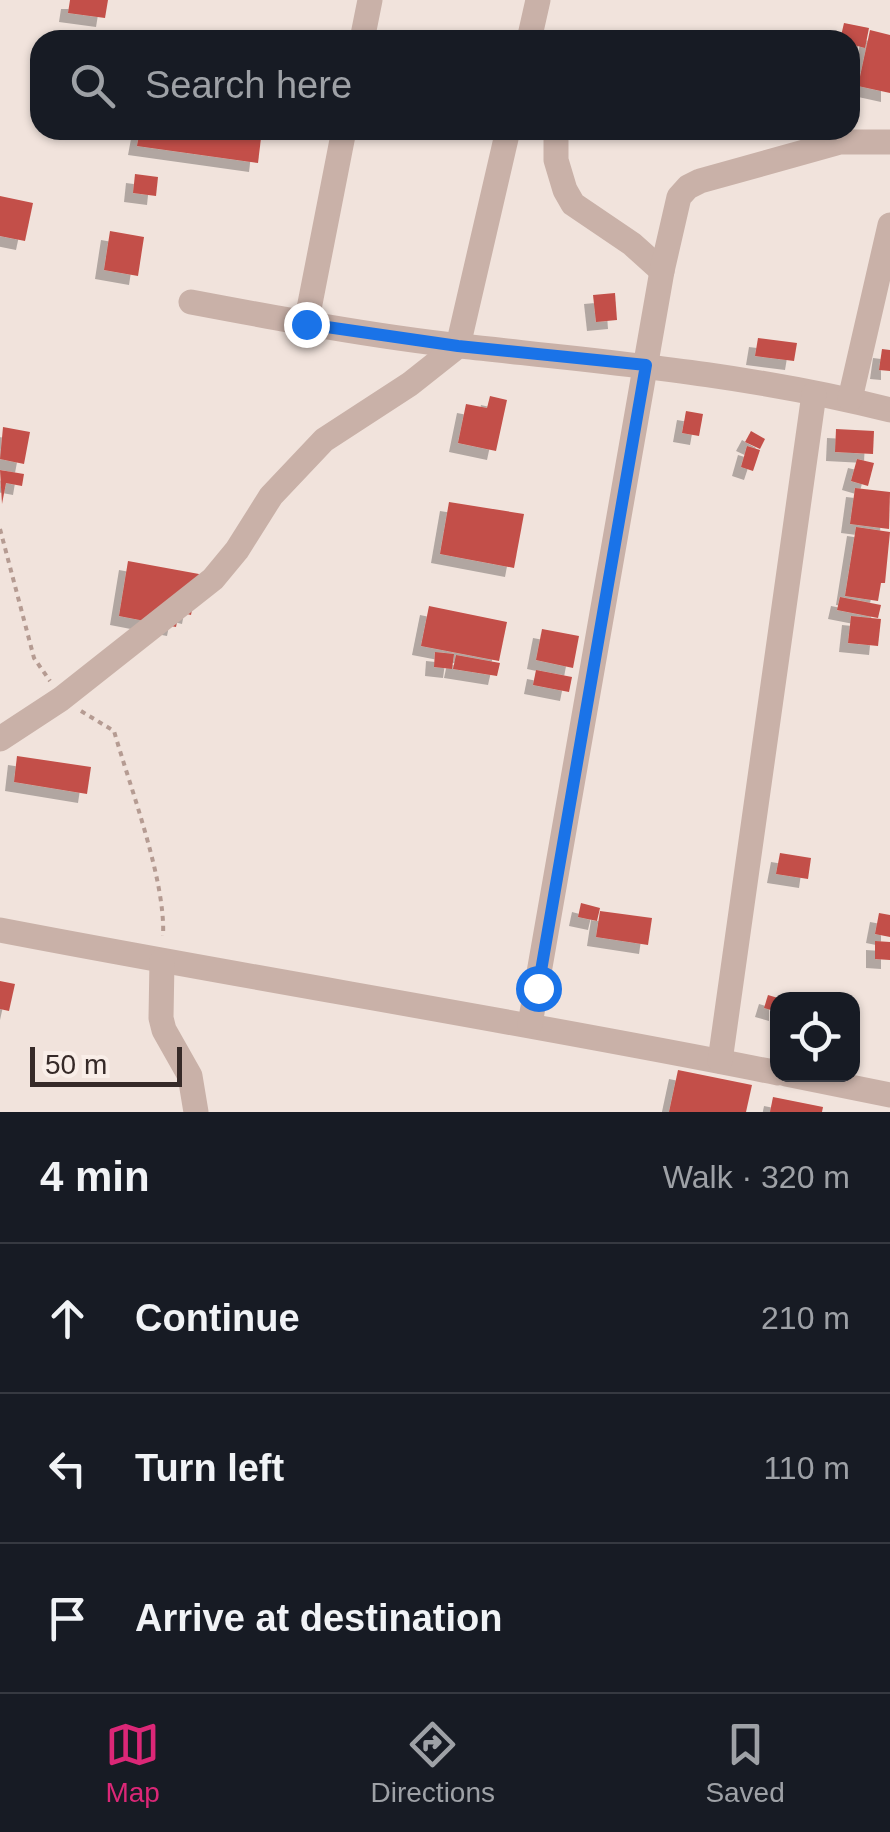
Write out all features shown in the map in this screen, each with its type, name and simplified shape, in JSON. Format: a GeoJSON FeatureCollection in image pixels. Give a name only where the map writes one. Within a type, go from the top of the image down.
{"type":"FeatureCollection","features":[{"type":"Feature","properties":{"kind":"street"},"geometry":{"type":"LineString","coordinates":[[364,30],[370,0]]}},
{"type":"Feature","properties":{"kind":"street"},"geometry":{"type":"LineString","coordinates":[[531,30],[538,0]]}},
{"type":"Feature","properties":{"kind":"street"},"geometry":{"type":"LineString","coordinates":[[306,324],[342,140]]}},
{"type":"Feature","properties":{"kind":"street"},"geometry":{"type":"LineString","coordinates":[[0,740],[61,699],[213,578],[237,550],[271,496],[324,440],[410,384],[458,346],[506,140]]}},
{"type":"Feature","properties":{"kind":"street"},"geometry":{"type":"LineString","coordinates":[[556,140],[556,160],[573,204],[632,244],[662,271]]}},
{"type":"Feature","properties":{"kind":"street"},"geometry":{"type":"LineString","coordinates":[[530,1024],[662,271],[680,197],[700,180],[840,142],[890,142]]}},
{"type":"Feature","properties":{"kind":"street"},"geometry":{"type":"LineString","coordinates":[[850,400],[890,226]]}},
{"type":"Feature","properties":{"kind":"street"},"geometry":{"type":"LineString","coordinates":[[191,302],[306,324],[458,346],[646,365],[890,410]]}},
{"type":"Feature","properties":{"kind":"street"},"geometry":{"type":"LineString","coordinates":[[720,1061],[814,394]]}},
{"type":"Feature","properties":{"kind":"street"},"geometry":{"type":"LineString","coordinates":[[0,930],[530,1024],[770,1071]]}},
{"type":"Feature","properties":{"kind":"street"},"geometry":{"type":"LineString","coordinates":[[162,961],[161,1018],[190,1076],[196,1112]]}},
{"type":"Feature","properties":{"kind":"street"},"geometry":{"type":"LineString","coordinates":[[826,1082],[890,1095]]}},
{"type":"Feature","properties":{"kind":"path"},"geometry":{"type":"LineString","coordinates":[[0,529],[34,658],[61,699],[114,731],[157,882],[164,920],[162,961]]}},
{"type":"Feature","properties":{"kind":"building"},"geometry":{"type":"Polygon","coordinates":[[[70,0],[108,0],[105,18],[68,13],[70,0]]]}},
{"type":"Feature","properties":{"kind":"building"},"geometry":{"type":"Polygon","coordinates":[[[844,23],[869,28],[865,48],[860,47],[860,30],[842,30],[844,23]]]}},
{"type":"Feature","properties":{"kind":"building"},"geometry":{"type":"Polygon","coordinates":[[[870,30],[890,35],[890,93],[860,86],[870,30]]]}},
{"type":"Feature","properties":{"kind":"building"},"geometry":{"type":"Polygon","coordinates":[[[138,140],[261,140],[258,163],[137,146],[138,140]]]}},
{"type":"Feature","properties":{"kind":"building"},"geometry":{"type":"Polygon","coordinates":[[[135,174],[158,177],[156,196],[133,193],[135,174]]]}},
{"type":"Feature","properties":{"kind":"building"},"geometry":{"type":"Polygon","coordinates":[[[0,196],[33,203],[25,241],[0,236],[0,196]]]}},
{"type":"Feature","properties":{"kind":"building"},"geometry":{"type":"Polygon","coordinates":[[[110,231],[144,237],[138,276],[104,270],[110,231]]]}},
{"type":"Feature","properties":{"kind":"building"},"geometry":{"type":"Polygon","coordinates":[[[615,293],[617,320],[596,322],[593,295],[615,293]]]}},
{"type":"Feature","properties":{"kind":"building"},"geometry":{"type":"Polygon","coordinates":[[[758,338],[797,343],[794,361],[755,356],[758,338]]]}},
{"type":"Feature","properties":{"kind":"building"},"geometry":{"type":"Polygon","coordinates":[[[882,349],[890,350],[890,371],[879,370],[882,349]]]}},
{"type":"Feature","properties":{"kind":"building"},"geometry":{"type":"Polygon","coordinates":[[[490,396],[507,400],[496,451],[458,443],[466,404],[487,408],[490,396]]]}},
{"type":"Feature","properties":{"kind":"building"},"geometry":{"type":"Polygon","coordinates":[[[686,411],[703,414],[699,436],[682,433],[686,411]]]}},
{"type":"Feature","properties":{"kind":"building"},"geometry":{"type":"Polygon","coordinates":[[[3,427],[30,432],[24,464],[0,459],[3,427]]]}},
{"type":"Feature","properties":{"kind":"building"},"geometry":{"type":"Polygon","coordinates":[[[836,429],[874,431],[873,454],[835,452],[836,429]]]}},
{"type":"Feature","properties":{"kind":"building"},"geometry":{"type":"Polygon","coordinates":[[[751,431],[765,439],[760,449],[745,442],[751,431]]]}},
{"type":"Feature","properties":{"kind":"building"},"geometry":{"type":"Polygon","coordinates":[[[747,446],[760,450],[753,471],[741,467],[747,446]]]}},
{"type":"Feature","properties":{"kind":"building"},"geometry":{"type":"Polygon","coordinates":[[[857,459],[874,463],[868,486],[851,481],[857,459]]]}},
{"type":"Feature","properties":{"kind":"building"},"geometry":{"type":"Polygon","coordinates":[[[0,470],[24,474],[22,486],[6,483],[2,504],[0,470]]]}},
{"type":"Feature","properties":{"kind":"building"},"geometry":{"type":"Polygon","coordinates":[[[855,488],[890,492],[889,529],[850,524],[855,488]]]}},
{"type":"Feature","properties":{"kind":"building"},"geometry":{"type":"Polygon","coordinates":[[[449,502],[524,514],[514,568],[440,554],[449,502]]]}},
{"type":"Feature","properties":{"kind":"building"},"geometry":{"type":"Polygon","coordinates":[[[856,527],[890,532],[885,583],[881,583],[878,601],[845,596],[856,527]]]}},
{"type":"Feature","properties":{"kind":"building"},"geometry":{"type":"Polygon","coordinates":[[[128,561],[199,574],[191,615],[179,612],[176,627],[119,616],[128,561]]]}},
{"type":"Feature","properties":{"kind":"building"},"geometry":{"type":"Polygon","coordinates":[[[840,597],[881,605],[878,618],[837,610],[840,597]]]}},
{"type":"Feature","properties":{"kind":"building"},"geometry":{"type":"Polygon","coordinates":[[[429,606],[507,622],[499,661],[421,646],[429,606]]]}},
{"type":"Feature","properties":{"kind":"building"},"geometry":{"type":"Polygon","coordinates":[[[851,616],[881,619],[878,646],[848,643],[851,616]]]}},
{"type":"Feature","properties":{"kind":"building"},"geometry":{"type":"Polygon","coordinates":[[[542,629],[579,636],[573,668],[536,660],[542,629]]]}},
{"type":"Feature","properties":{"kind":"building"},"geometry":{"type":"Polygon","coordinates":[[[435,652],[454,654],[452,669],[434,667],[435,652]]]}},
{"type":"Feature","properties":{"kind":"building"},"geometry":{"type":"Polygon","coordinates":[[[456,655],[500,663],[497,676],[453,669],[456,655]]]}},
{"type":"Feature","properties":{"kind":"building"},"geometry":{"type":"Polygon","coordinates":[[[536,670],[572,677],[569,692],[533,685],[536,670]]]}},
{"type":"Feature","properties":{"kind":"building"},"geometry":{"type":"Polygon","coordinates":[[[17,756],[91,767],[87,794],[14,782],[17,756]]]}},
{"type":"Feature","properties":{"kind":"building"},"geometry":{"type":"Polygon","coordinates":[[[780,853],[811,858],[808,879],[776,874],[780,853]]]}},
{"type":"Feature","properties":{"kind":"building"},"geometry":{"type":"Polygon","coordinates":[[[581,903],[600,908],[597,921],[578,917],[581,903]]]}},
{"type":"Feature","properties":{"kind":"building"},"geometry":{"type":"Polygon","coordinates":[[[600,911],[652,918],[648,945],[596,937],[600,911]]]}},
{"type":"Feature","properties":{"kind":"building"},"geometry":{"type":"Polygon","coordinates":[[[879,913],[890,915],[890,937],[875,934],[879,913]]]}},
{"type":"Feature","properties":{"kind":"building"},"geometry":{"type":"Polygon","coordinates":[[[875,941],[890,942],[890,960],[875,959],[875,941]]]}},
{"type":"Feature","properties":{"kind":"building"},"geometry":{"type":"Polygon","coordinates":[[[0,981],[15,984],[9,1011],[0,1009],[0,981]]]}},
{"type":"Feature","properties":{"kind":"building"},"geometry":{"type":"Polygon","coordinates":[[[678,1070],[752,1085],[746,1112],[669,1112],[678,1070]]]}},
{"type":"Feature","properties":{"kind":"building"},"geometry":{"type":"Polygon","coordinates":[[[773,1097],[823,1107],[822,1112],[770,1112],[773,1097]]]}},
{"type":"Feature","properties":{"kind":"route"},"geometry":{"type":"LineString","coordinates":[[306,324],[458,346],[646,365],[538,988]]}}]}
